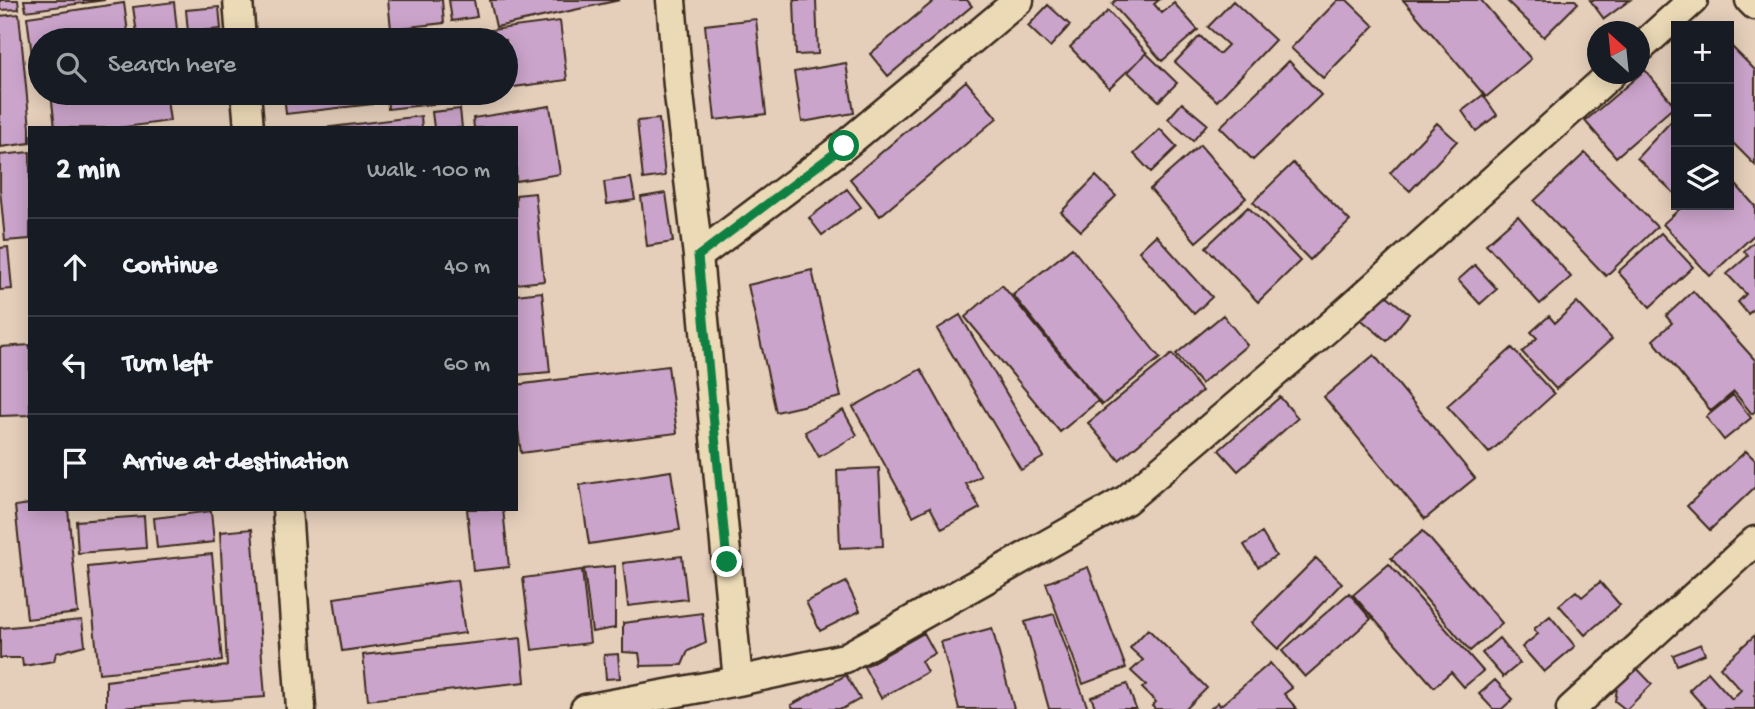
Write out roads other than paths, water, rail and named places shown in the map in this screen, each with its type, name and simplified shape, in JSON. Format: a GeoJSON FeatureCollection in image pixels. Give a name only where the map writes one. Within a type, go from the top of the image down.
{"type":"FeatureCollection","features":[{"type":"Feature","properties":{"kind":"street"},"geometry":{"type":"LineString","coordinates":[[238,0],[240,28]]}},
{"type":"Feature","properties":{"kind":"street"},"geometry":{"type":"LineString","coordinates":[[671,0],[738,681]]}},
{"type":"Feature","properties":{"kind":"street"},"geometry":{"type":"LineString","coordinates":[[698,256],[844,146],[1019,0]]}},
{"type":"Feature","properties":{"kind":"street"},"geometry":{"type":"LineString","coordinates":[[1650,39],[1693,0]]}},
{"type":"Feature","properties":{"kind":"street"},"geometry":{"type":"LineString","coordinates":[[1750,0],[1755,5]]}},
{"type":"Feature","properties":{"kind":"street"},"geometry":{"type":"LineString","coordinates":[[585,709],[845,658],[1126,500],[1336,321],[1600,84]]}},
{"type":"Feature","properties":{"kind":"street"},"geometry":{"type":"LineString","coordinates":[[247,105],[249,126]]}},
{"type":"Feature","properties":{"kind":"street"},"geometry":{"type":"LineString","coordinates":[[287,511],[300,709]]}},
{"type":"Feature","properties":{"kind":"street"},"geometry":{"type":"LineString","coordinates":[[1583,705],[1755,541]]}}]}
